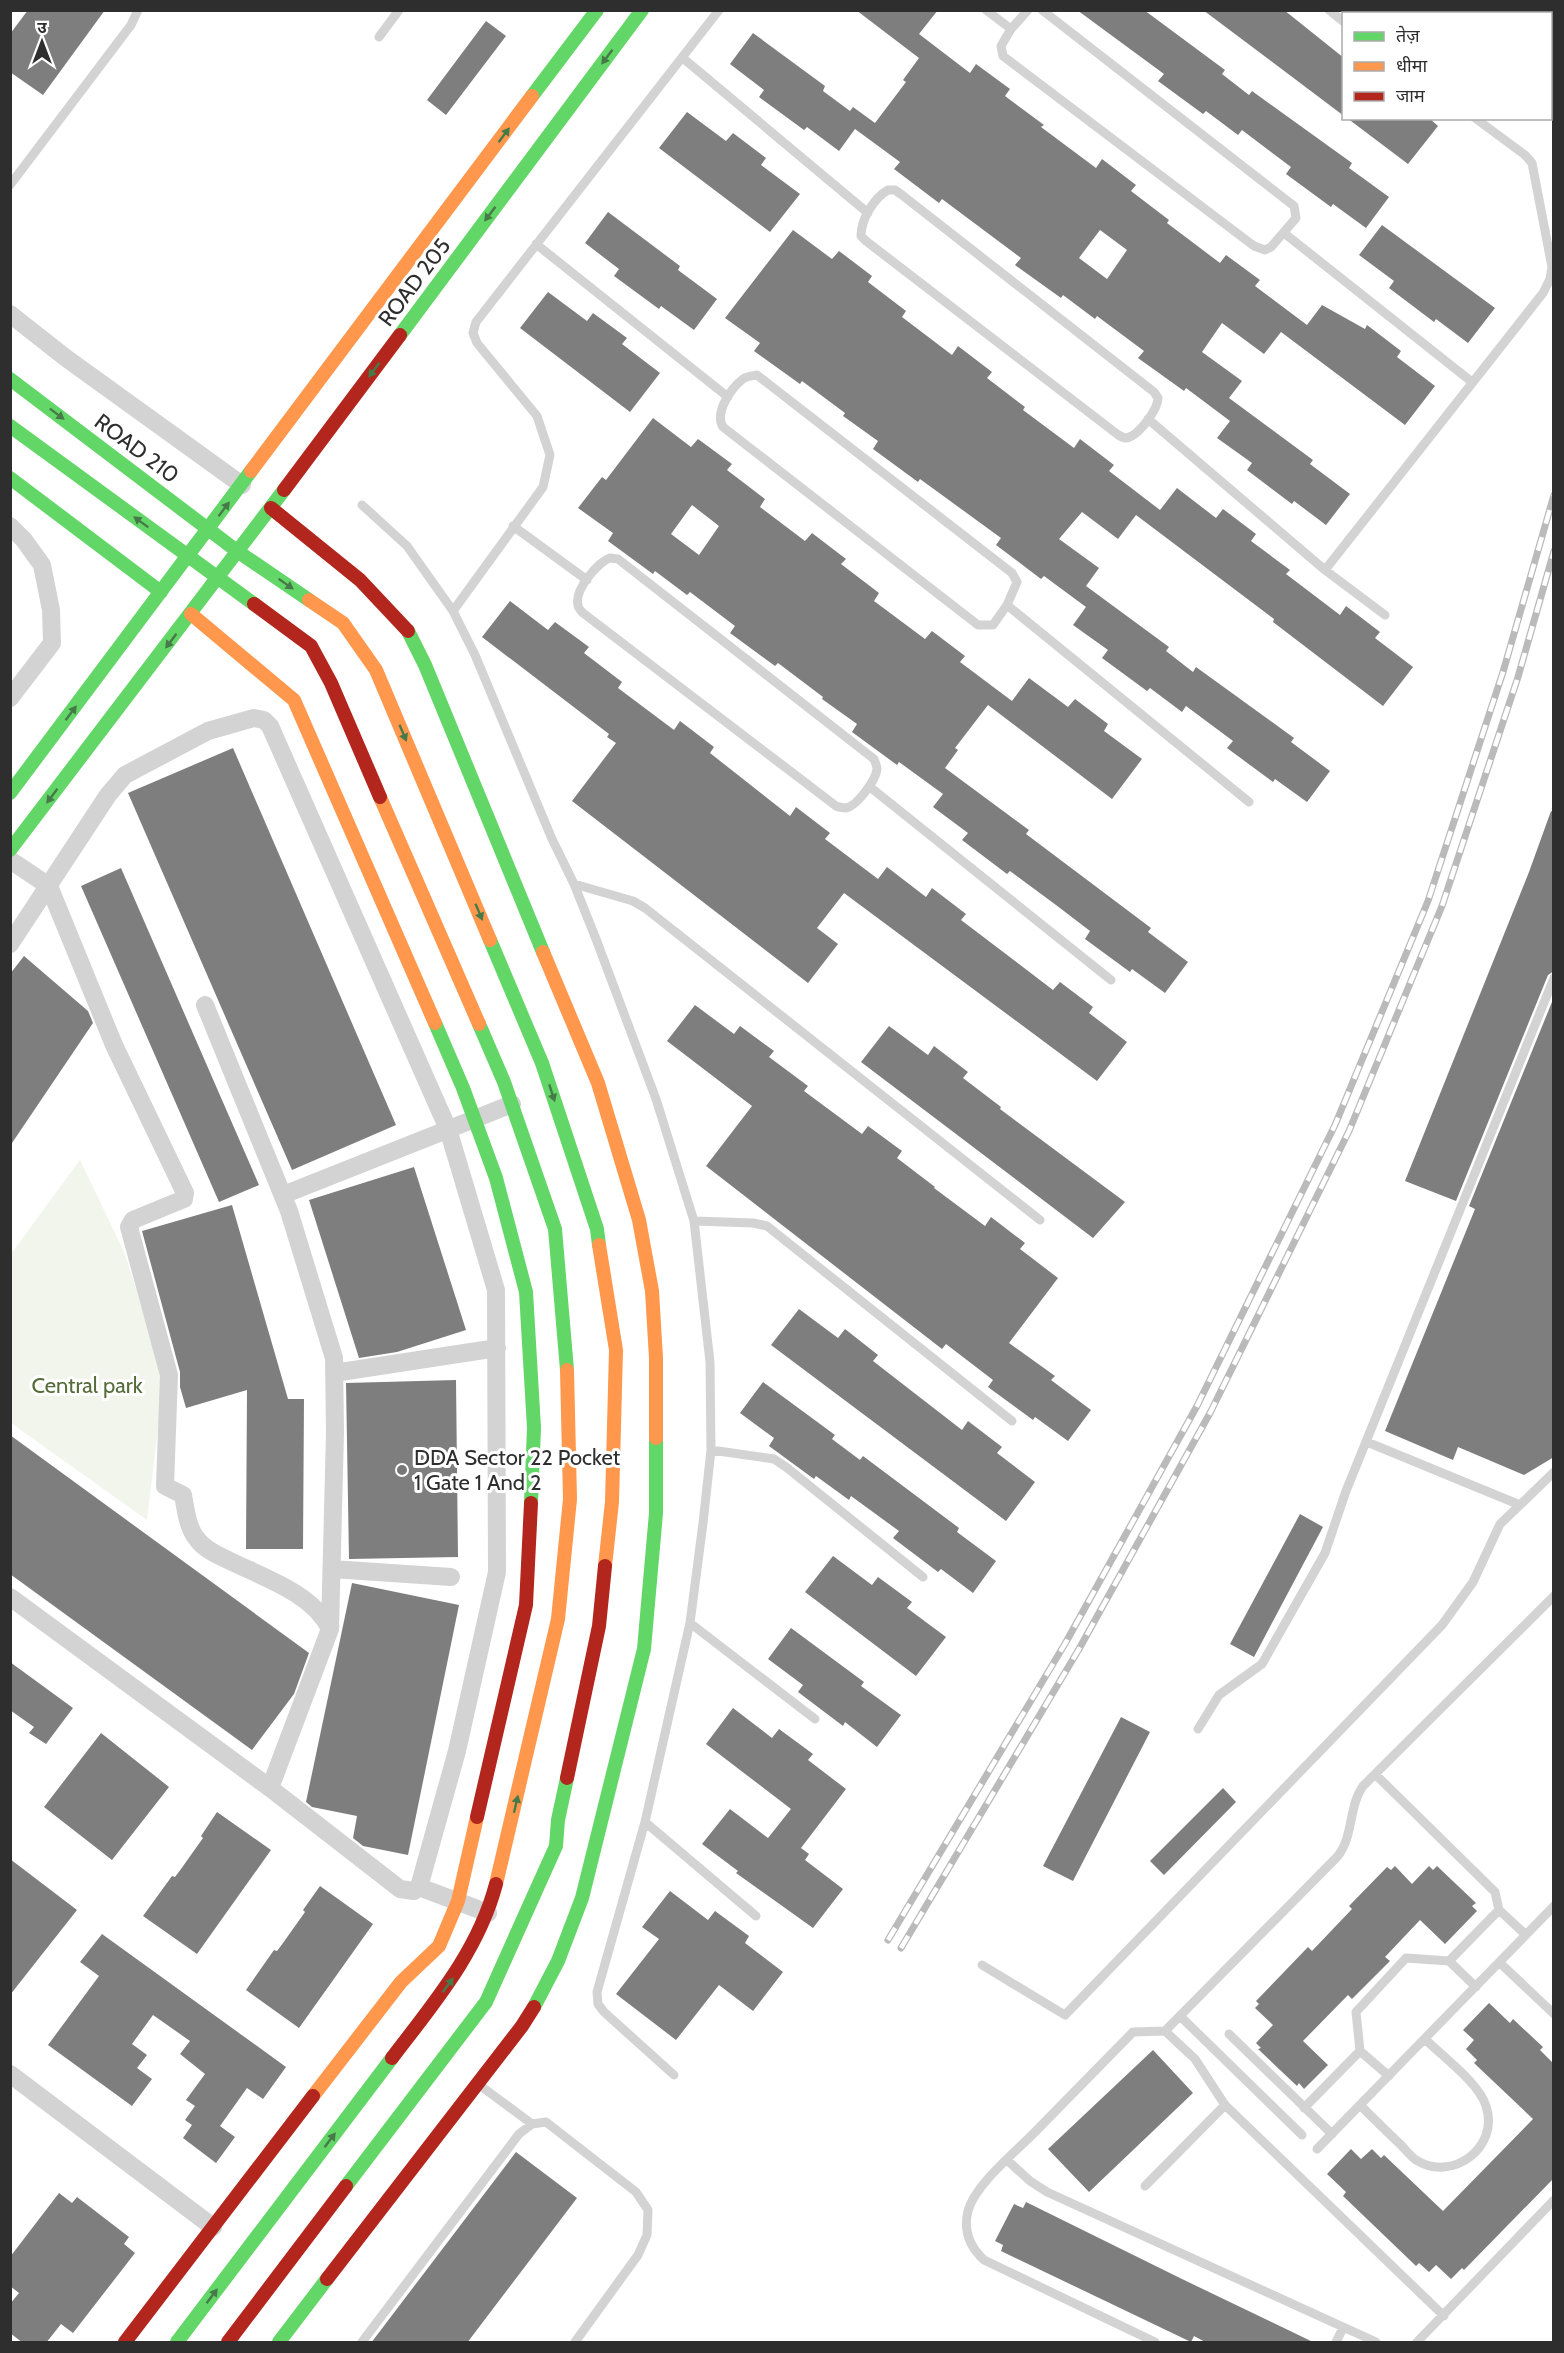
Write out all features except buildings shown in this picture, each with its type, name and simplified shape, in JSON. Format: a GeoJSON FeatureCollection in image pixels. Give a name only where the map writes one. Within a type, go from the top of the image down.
{"type":"FeatureCollection","features":[{"type":"Feature","properties":{"kind":"main road","name":"ROAD 205"},"geometry":{"type":"LineString","coordinates":[[10,793],[597,10]]}},
{"type":"Feature","properties":{"kind":"main road","name":"ROAD 205"},"geometry":{"type":"LineString","coordinates":[[10,850],[192,614],[217,576],[271,508],[642,10]]}},
{"type":"Feature","properties":{"kind":"main road","name":"ROAD 210"},"geometry":{"type":"LineString","coordinates":[[10,379],[237,550],[343,624],[376,670],[542,1063],[597,1229],[616,1350],[612,1502],[599,1626],[558,1820],[555,1861],[486,2002],[228,2343]]}},
{"type":"Feature","properties":{"kind":"main road"},"geometry":{"type":"LineString","coordinates":[[10,426],[311,646],[336,693],[512,1104],[555,1229],[567,1354],[570,1499],[558,1619],[507,1841],[488,1913],[456,1974],[177,2343]]}},
{"type":"Feature","properties":{"kind":"main road"},"geometry":{"type":"LineString","coordinates":[[10,478],[161,592]]}},
{"type":"Feature","properties":{"kind":"main road"},"geometry":{"type":"LineString","coordinates":[[271,508],[360,580],[410,634],[430,676],[598,1083],[639,1220],[652,1291],[655,1347],[656,1513],[644,1649],[584,1869],[582,1898],[558,1961],[522,2026],[279,2343]]}},
{"type":"Feature","properties":{"kind":"main road"},"geometry":{"type":"LineString","coordinates":[[125,2343],[401,1982],[439,1946],[458,1900],[526,1605],[534,1428],[526,1292],[496,1178],[463,1088],[294,700],[192,614]]}},
{"type":"Feature","properties":{"kind":"street"},"geometry":{"type":"LineString","coordinates":[[10,314],[66,358],[242,485]]}},
{"type":"Feature","properties":{"kind":"street"},"geometry":{"type":"LineString","coordinates":[[10,526],[24,540],[42,565],[51,610],[52,643],[10,698]]}},
{"type":"Feature","properties":{"kind":"street"},"geometry":{"type":"LineString","coordinates":[[10,944],[108,795],[125,775],[208,730],[254,718],[264,720],[270,726],[448,1129],[496,1290],[497,1572],[457,1751],[419,1887],[414,1891],[400,1889],[270,1788],[10,1597]]}},
{"type":"Feature","properties":{"kind":"street"},"geometry":{"type":"LineString","coordinates":[[10,860],[49,886],[114,1045],[185,1193],[184,1199],[133,1220],[129,1227],[170,1375],[165,1486],[183,1495],[190,1529],[198,1541],[213,1553],[306,1599],[324,1615],[330,1629]]}},
{"type":"Feature","properties":{"kind":"street"},"geometry":{"type":"LineString","coordinates":[[205,1005],[283,1195],[334,1358],[335,1432],[330,1629],[270,1788]]}},
{"type":"Feature","properties":{"kind":"street"},"geometry":{"type":"LineString","coordinates":[[283,1195],[474,1117],[512,1104]]}},
{"type":"Feature","properties":{"kind":"street"},"geometry":{"type":"LineString","coordinates":[[334,1373],[497,1348]]}},
{"type":"Feature","properties":{"kind":"street"},"geometry":{"type":"LineString","coordinates":[[332,1569],[451,1577]]}},
{"type":"Feature","properties":{"kind":"street"},"geometry":{"type":"LineString","coordinates":[[419,1887],[488,1913]]}},
{"type":"Feature","properties":{"kind":"street"},"geometry":{"type":"LineString","coordinates":[[10,2074],[213,2227]]}},
{"type":"Feature","properties":{"kind":"lane"},"geometry":{"type":"LineString","coordinates":[[10,185],[131,25],[138,10]]}},
{"type":"Feature","properties":{"kind":"lane"},"geometry":{"type":"LineString","coordinates":[[379,37],[399,10]]}},
{"type":"Feature","properties":{"kind":"lane"},"geometry":{"type":"LineString","coordinates":[[453,611],[543,487],[550,454],[537,416],[477,344],[473,333],[476,322],[684,59],[719,10]]}},
{"type":"Feature","properties":{"kind":"lane"},"geometry":{"type":"LineString","coordinates":[[986,10],[1011,29]]}},
{"type":"Feature","properties":{"kind":"lane"},"geometry":{"type":"LineString","coordinates":[[1028,10],[1011,29],[1001,46],[1003,56],[1254,246],[1265,250],[1284,233],[1296,218],[1294,206],[1042,10]]}},
{"type":"Feature","properties":{"kind":"lane"},"geometry":{"type":"LineString","coordinates":[[1329,10],[1342,20]]}},
{"type":"Feature","properties":{"kind":"lane"},"geometry":{"type":"LineString","coordinates":[[684,59],[867,213]]}},
{"type":"Feature","properties":{"kind":"lane"},"geometry":{"type":"LineString","coordinates":[[1325,570],[1543,293],[1550,279],[1552,267],[1532,163],[1525,155],[1478,120]]}},
{"type":"Feature","properties":{"kind":"lane"},"geometry":{"type":"LineString","coordinates":[[888,190],[895,190],[902,195],[1154,392],[1158,398],[1158,404],[1148,419],[1133,435],[1127,438],[1117,434],[866,241],[861,236],[861,231],[867,213],[888,190]]}},
{"type":"Feature","properties":{"kind":"lane"},"geometry":{"type":"LineString","coordinates":[[1284,233],[1472,382]]}},
{"type":"Feature","properties":{"kind":"lane"},"geometry":{"type":"LineString","coordinates":[[536,244],[728,397]]}},
{"type":"Feature","properties":{"kind":"lane"},"geometry":{"type":"LineString","coordinates":[[758,375],[767,380],[1012,573],[1017,582],[1007,605],[993,625],[978,625],[723,427],[719,421],[720,414],[728,397],[742,380],[750,376],[758,375]]}},
{"type":"Feature","properties":{"kind":"lane"},"geometry":{"type":"LineString","coordinates":[[1148,419],[1325,570],[1385,615]]}},
{"type":"Feature","properties":{"kind":"lane"},"geometry":{"type":"LineString","coordinates":[[362,505],[407,546],[453,611],[475,655],[552,839],[574,884],[656,1099],[694,1221],[709,1345],[711,1450],[690,1623],[645,1822],[597,1992],[598,2004],[604,2012],[674,2075]]}},
{"type":"Feature","properties":{"kind":"lane"},"geometry":{"type":"LineString","coordinates":[[513,526],[587,580]]}},
{"type":"Feature","properties":{"kind":"lane"},"geometry":{"type":"LineString","coordinates":[[610,558],[618,559],[874,759],[877,768],[870,787],[854,804],[846,808],[836,806],[583,613],[578,606],[578,596],[587,580],[602,561],[610,558]]}},
{"type":"Feature","properties":{"kind":"lane"},"geometry":{"type":"LineString","coordinates":[[1007,605],[1249,802]]}},
{"type":"Feature","properties":{"kind":"lane"},"geometry":{"type":"LineString","coordinates":[[870,787],[1111,980]]}},
{"type":"Feature","properties":{"kind":"lane"},"geometry":{"type":"LineString","coordinates":[[574,884],[626,898],[645,908],[1040,1220]]}},
{"type":"Feature","properties":{"kind":"lane"},"geometry":{"type":"LineString","coordinates":[[1198,1729],[1219,1695],[1262,1664],[1325,1553],[1346,1491],[1554,978]]}},
{"type":"Feature","properties":{"kind":"lane"},"geometry":{"type":"LineString","coordinates":[[694,1221],[753,1223],[766,1226],[1012,1421]]}},
{"type":"Feature","properties":{"kind":"lane"},"geometry":{"type":"LineString","coordinates":[[1366,1442],[1520,1505]]}},
{"type":"Feature","properties":{"kind":"lane"},"geometry":{"type":"LineString","coordinates":[[711,1450],[774,1459],[923,1577]]}},
{"type":"Feature","properties":{"kind":"lane"},"geometry":{"type":"LineString","coordinates":[[982,1965],[1065,2015],[1442,1625],[1473,1582],[1500,1524],[1554,1472]]}},
{"type":"Feature","properties":{"kind":"lane"},"geometry":{"type":"LineString","coordinates":[[1155,2343],[984,2260],[970,2244],[967,2233],[969,2209],[979,2190],[1133,2032],[1165,2031],[1337,1857],[1346,1841],[1358,1792],[1554,1596]]}},
{"type":"Feature","properties":{"kind":"lane"},"geometry":{"type":"LineString","coordinates":[[690,1623],[815,1719]]}},
{"type":"Feature","properties":{"kind":"lane"},"geometry":{"type":"LineString","coordinates":[[1375,1774],[1495,1892],[1499,1910],[1526,1935]]}},
{"type":"Feature","properties":{"kind":"lane"},"geometry":{"type":"LineString","coordinates":[[645,1822],[756,1916]]}},
{"type":"Feature","properties":{"kind":"lane"},"geometry":{"type":"LineString","coordinates":[[1317,2149],[1554,1906]]}},
{"type":"Feature","properties":{"kind":"lane"},"geometry":{"type":"LineString","coordinates":[[1449,1961],[1499,1910]]}},
{"type":"Feature","properties":{"kind":"lane"},"geometry":{"type":"LineString","coordinates":[[1389,2076],[1360,2051],[1356,2012],[1406,1958],[1449,1961],[1476,1987]]}},
{"type":"Feature","properties":{"kind":"lane"},"geometry":{"type":"LineString","coordinates":[[1500,1963],[1554,2014]]}},
{"type":"Feature","properties":{"kind":"lane"},"geometry":{"type":"LineString","coordinates":[[1180,2016],[1302,2135]]}},
{"type":"Feature","properties":{"kind":"lane"},"geometry":{"type":"LineString","coordinates":[[1165,2031],[1195,2059],[1226,2105],[1444,2316]]}},
{"type":"Feature","properties":{"kind":"lane"},"geometry":{"type":"LineString","coordinates":[[1229,2034],[1332,2134]]}},
{"type":"Feature","properties":{"kind":"lane"},"geometry":{"type":"LineString","coordinates":[[1360,2105],[1416,2160],[1434,2167],[1451,2167],[1468,2160],[1481,2146],[1485,2137],[1488,2127],[1487,2108],[1480,2093],[1425,2039]]}},
{"type":"Feature","properties":{"kind":"lane"},"geometry":{"type":"LineString","coordinates":[[1304,2108],[1360,2051]]}},
{"type":"Feature","properties":{"kind":"lane"},"geometry":{"type":"LineString","coordinates":[[478,2084],[491,2096],[532,2124]]}},
{"type":"Feature","properties":{"kind":"lane"},"geometry":{"type":"LineString","coordinates":[[1146,2186],[1226,2105]]}},
{"type":"Feature","properties":{"kind":"lane"},"geometry":{"type":"LineString","coordinates":[[362,2343],[519,2134],[532,2124],[546,2122],[636,2192],[648,2210],[647,2235],[638,2255],[575,2343]]}},
{"type":"Feature","properties":{"kind":"lane"},"geometry":{"type":"LineString","coordinates":[[1007,2160],[1030,2181],[1047,2192],[1376,2343]]}},
{"type":"Feature","properties":{"kind":"lane"},"geometry":{"type":"LineString","coordinates":[[1417,2343],[1554,2200]]}},
{"type":"Feature","properties":{"kind":"lane"},"geometry":{"type":"LineString","coordinates":[[1336,2343],[1343,2328]]}},
{"type":"Feature","properties":{"kind":"green space","name":"Central park"},"geometry":{"type":"Polygon","coordinates":[[[80,1160],[125,1254],[164,1379],[147,1520],[11,1423],[11,1254],[80,1160]]]}},
{"type":"Feature","properties":{"kind":"railway"},"geometry":{"type":"LineString","coordinates":[[888,1940],[1066,1642],[1197,1406],[1335,1125],[1428,901],[1503,672],[1554,495]]}},
{"type":"Feature","properties":{"kind":"railway"},"geometry":{"type":"LineString","coordinates":[[901,1948],[1079,1649],[1210,1413],[1349,1131],[1442,906],[1518,677],[1554,551]]}},
{"type":"Feature","properties":{"kind":"traffic: fast"},"geometry":{"type":"LineString","coordinates":[[532,96],[597,10]]}},
{"type":"Feature","properties":{"kind":"traffic: fast"},"geometry":{"type":"LineString","coordinates":[[400,335],[642,10]]}},
{"type":"Feature","properties":{"kind":"traffic: fast"},"geometry":{"type":"LineString","coordinates":[[10,379],[237,551],[309,600]]}},
{"type":"Feature","properties":{"kind":"traffic: fast"},"geometry":{"type":"LineString","coordinates":[[10,426],[254,604]]}},
{"type":"Feature","properties":{"kind":"traffic: fast"},"geometry":{"type":"LineString","coordinates":[[10,793],[251,471]]}},
{"type":"Feature","properties":{"kind":"traffic: fast"},"geometry":{"type":"LineString","coordinates":[[10,478],[161,592]]}},
{"type":"Feature","properties":{"kind":"traffic: fast"},"geometry":{"type":"LineString","coordinates":[[10,850],[284,490]]}},
{"type":"Feature","properties":{"kind":"traffic: fast"},"geometry":{"type":"LineString","coordinates":[[408,631],[425,665],[543,952]]}},
{"type":"Feature","properties":{"kind":"traffic: fast"},"geometry":{"type":"LineString","coordinates":[[490,940],[542,1063],[597,1229],[599,1245]]}},
{"type":"Feature","properties":{"kind":"traffic: fast"},"geometry":{"type":"LineString","coordinates":[[435,1023],[463,1088],[496,1178],[526,1292],[534,1428],[531,1503]]}},
{"type":"Feature","properties":{"kind":"traffic: fast"},"geometry":{"type":"LineString","coordinates":[[479,1024],[504,1082],[555,1229],[567,1370]]}},
{"type":"Feature","properties":{"kind":"traffic: fast"},"geometry":{"type":"LineString","coordinates":[[534,2007],[558,1961],[582,1898],[644,1649],[656,1513],[656,1438]]}},
{"type":"Feature","properties":{"kind":"traffic: fast"},"geometry":{"type":"LineString","coordinates":[[346,2186],[486,2002],[556,1846],[558,1820],[567,1778]]}},
{"type":"Feature","properties":{"kind":"traffic: fast"},"geometry":{"type":"LineString","coordinates":[[177,2342],[392,2058]]}},
{"type":"Feature","properties":{"kind":"traffic: fast"},"geometry":{"type":"LineString","coordinates":[[279,2342],[327,2279]]}},
{"type":"Feature","properties":{"kind":"traffic: slow"},"geometry":{"type":"LineString","coordinates":[[251,471],[532,96]]}},
{"type":"Feature","properties":{"kind":"traffic: slow"},"geometry":{"type":"LineString","coordinates":[[309,600],[343,623],[376,670],[490,940]]}},
{"type":"Feature","properties":{"kind":"traffic: slow"},"geometry":{"type":"LineString","coordinates":[[191,614],[294,700],[435,1023]]}},
{"type":"Feature","properties":{"kind":"traffic: slow"},"geometry":{"type":"LineString","coordinates":[[380,797],[479,1024]]}},
{"type":"Feature","properties":{"kind":"traffic: slow"},"geometry":{"type":"LineString","coordinates":[[543,952],[598,1083],[639,1220],[652,1291],[656,1358],[656,1438]]}},
{"type":"Feature","properties":{"kind":"traffic: slow"},"geometry":{"type":"LineString","coordinates":[[599,1245],[616,1350],[612,1502],[605,1566]]}},
{"type":"Feature","properties":{"kind":"traffic: slow"},"geometry":{"type":"LineString","coordinates":[[496,1884],[558,1619],[570,1499],[567,1370]]}},
{"type":"Feature","properties":{"kind":"traffic: slow"},"geometry":{"type":"LineString","coordinates":[[313,2096],[401,1982],[439,1946],[458,1901],[477,1817]]}},
{"type":"Feature","properties":{"kind":"traffic: jam"},"geometry":{"type":"LineString","coordinates":[[284,490],[400,335]]}},
{"type":"Feature","properties":{"kind":"traffic: jam"},"geometry":{"type":"LineString","coordinates":[[271,508],[360,580],[408,631]]}},
{"type":"Feature","properties":{"kind":"traffic: jam"},"geometry":{"type":"LineString","coordinates":[[254,604],[311,646],[331,683],[380,797]]}},
{"type":"Feature","properties":{"kind":"traffic: jam"},"geometry":{"type":"LineString","coordinates":[[477,1817],[526,1605],[531,1503]]}},
{"type":"Feature","properties":{"kind":"traffic: jam"},"geometry":{"type":"LineString","coordinates":[[567,1778],[599,1626],[605,1566]]}},
{"type":"Feature","properties":{"kind":"traffic: jam"},"geometry":{"type":"LineString","coordinates":[[392,2058],[466,1955],[488,1909],[496,1884]]}},
{"type":"Feature","properties":{"kind":"traffic: jam"},"geometry":{"type":"LineString","coordinates":[[327,2279],[522,2026],[534,2007]]}},
{"type":"Feature","properties":{"kind":"traffic: jam"},"geometry":{"type":"LineString","coordinates":[[125,2342],[313,2096]]}},
{"type":"Feature","properties":{"kind":"traffic: jam"},"geometry":{"type":"LineString","coordinates":[[228,2342],[346,2186]]}},
{"type":"Feature","properties":{"kind":"place","name":"DDA Sector 22 Pocket 1 Gate 1 And 2"},"geometry":{"type":"Point","coordinates":[402,1470]}}]}
